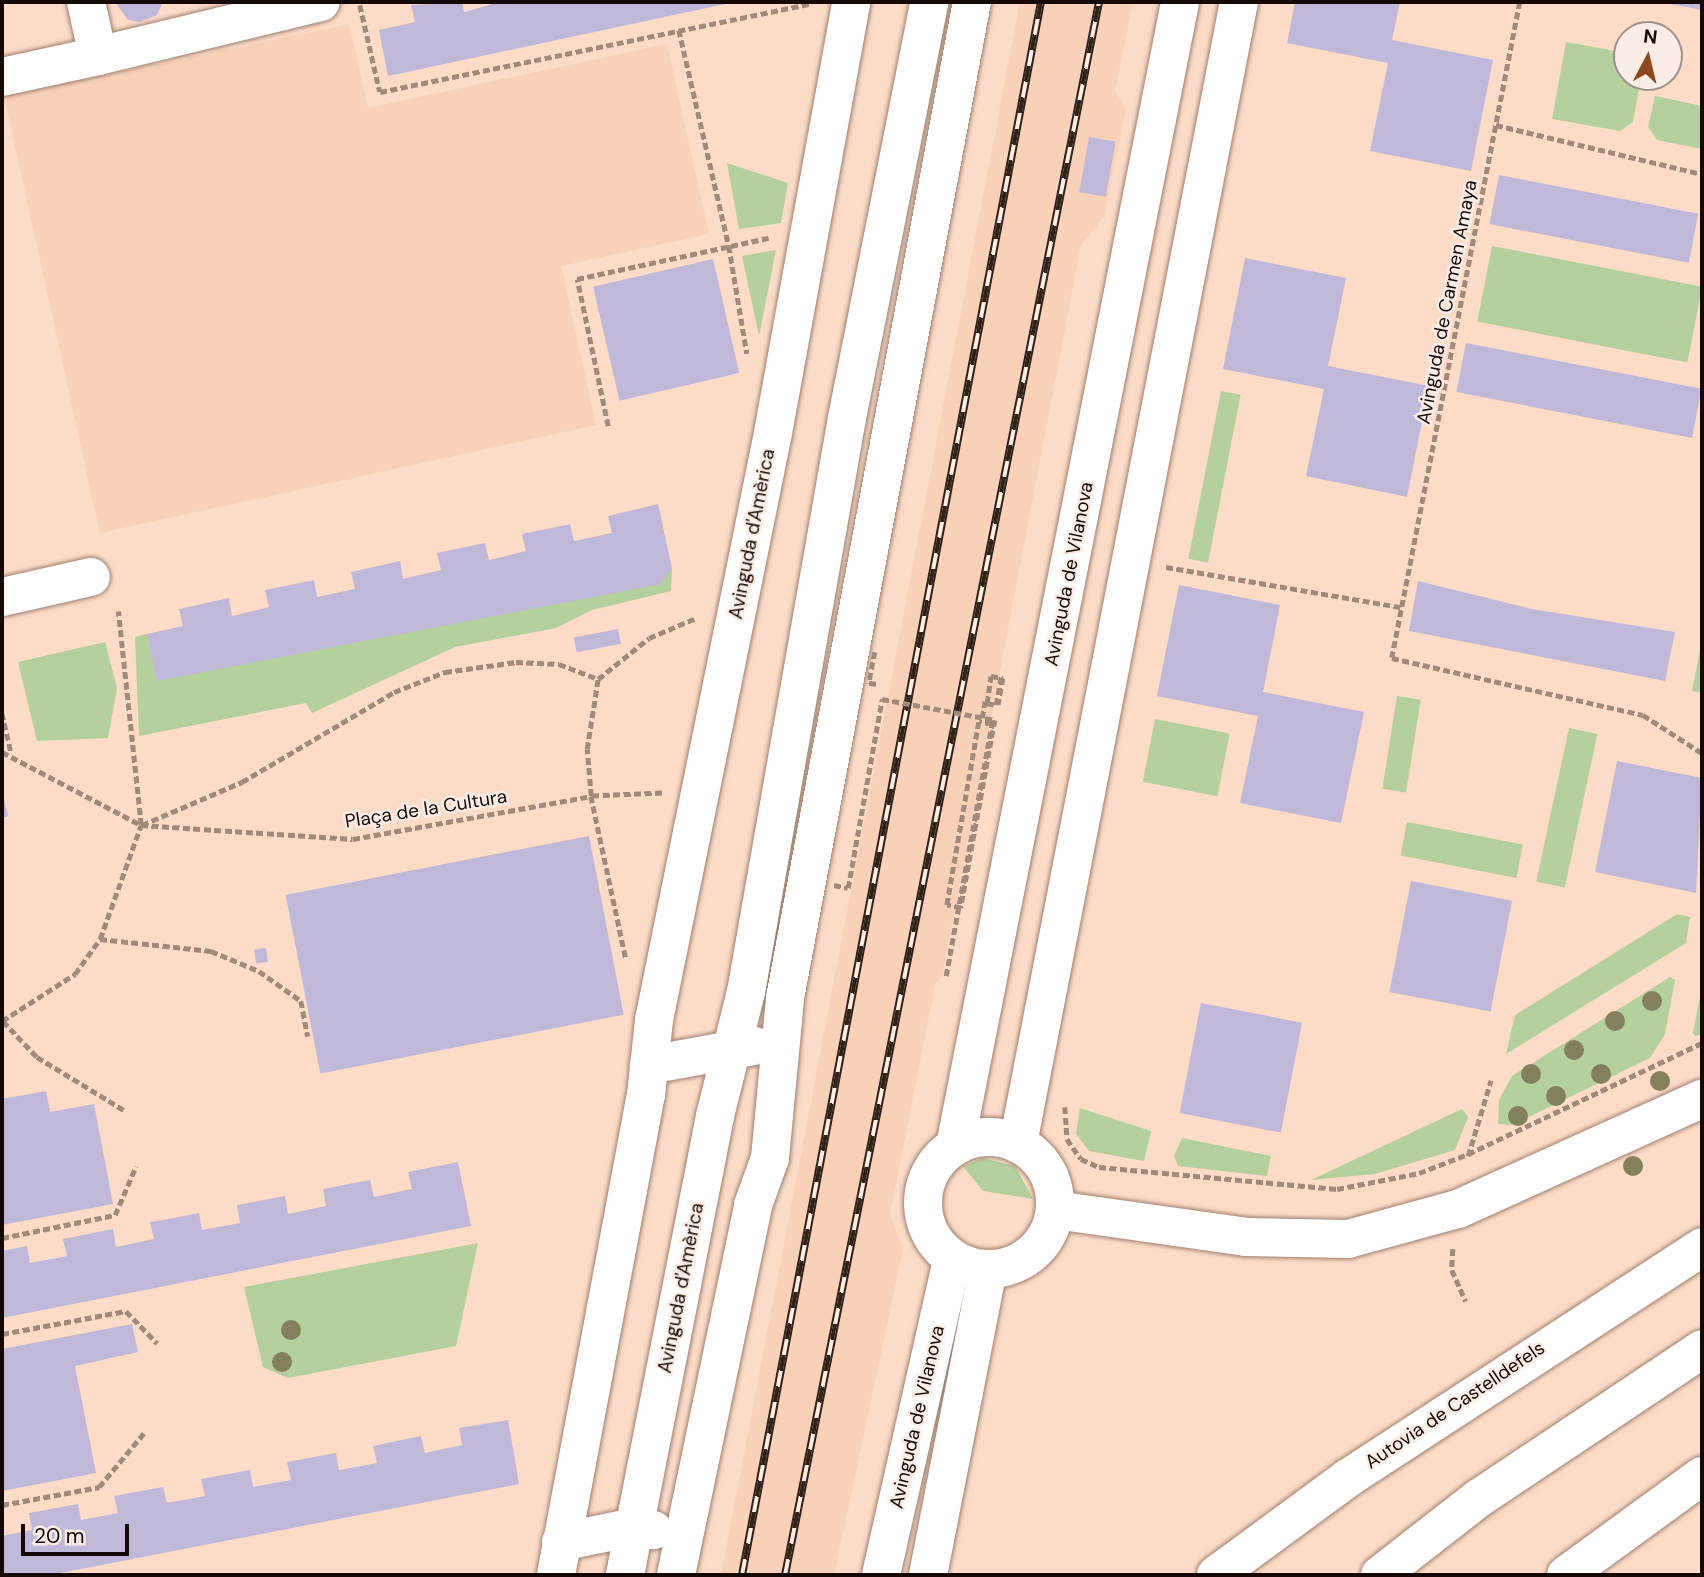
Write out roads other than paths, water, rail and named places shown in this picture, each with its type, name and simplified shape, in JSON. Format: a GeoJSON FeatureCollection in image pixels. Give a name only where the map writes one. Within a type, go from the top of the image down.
{"type":"FeatureCollection","features":[{"type":"Feature","properties":{"kind":"main road"},"geometry":{"type":"LineString","coordinates":[[86,2],[98,56]]}},
{"type":"Feature","properties":{"kind":"main road"},"geometry":{"type":"LineString","coordinates":[[2,77],[321,2]]}},
{"type":"Feature","properties":{"kind":"main road","name":"Avinguda d'Amèrica"},"geometry":{"type":"LineString","coordinates":[[559,1559],[649,1065],[851,2]]}},
{"type":"Feature","properties":{"kind":"main road","name":"Avinguda d'Amèrica"},"geometry":{"type":"LineString","coordinates":[[625,1575],[715,1116],[734,1050],[929,2]]}},
{"type":"Feature","properties":{"kind":"main road","name":"Avinguda d'Amèrica"},"geometry":{"type":"LineString","coordinates":[[676,1575],[753,1205],[771,1146],[779,1040],[972,2]]}},
{"type":"Feature","properties":{"kind":"main road","name":"Avinguda de Vilanova"},"geometry":{"type":"LineString","coordinates":[[954,1146],[1180,2]]}},
{"type":"Feature","properties":{"kind":"main road"},"geometry":{"type":"LineString","coordinates":[[1018,1144],[1239,2]]}},
{"type":"Feature","properties":{"kind":"main road"},"geometry":{"type":"LineString","coordinates":[[2,597],[91,577]]}},
{"type":"Feature","properties":{"kind":"main road"},"geometry":{"type":"LineString","coordinates":[[649,1065],[779,1040]]}},
{"type":"Feature","properties":{"kind":"main road","name":"Avinguda d'Amèrica"},"geometry":{"type":"LineString","coordinates":[[734,1050],[759,1123],[753,1205]]}},
{"type":"Feature","properties":{"kind":"main road"},"geometry":{"type":"LineString","coordinates":[[1055,1210],[1246,1237],[1348,1238],[1458,1209],[1702,1099]]}},
{"type":"Feature","properties":{"kind":"main road"},"geometry":{"type":"LineString","coordinates":[[996,1137],[1018,1144],[1048,1173],[1055,1210],[1037,1249],[1019,1263],[988,1270],[952,1259],[935,1243],[923,1216],[922,1193],[937,1161],[954,1146],[996,1137]]}},
{"type":"Feature","properties":{"kind":"main road","name":"Autovia de Castelldefels"},"geometry":{"type":"LineString","coordinates":[[1216,1575],[1359,1470],[1702,1247]]}},
{"type":"Feature","properties":{"kind":"main road","name":"Avinguda de Vilanova"},"geometry":{"type":"LineString","coordinates":[[881,1575],[952,1259]]}},
{"type":"Feature","properties":{"kind":"main road","name":"Avinguda de Vilanova"},"geometry":{"type":"LineString","coordinates":[[928,1575],[988,1270]]}},
{"type":"Feature","properties":{"kind":"main road"},"geometry":{"type":"LineString","coordinates":[[1380,1575],[1479,1498],[1702,1349]]}},
{"type":"Feature","properties":{"kind":"main road"},"geometry":{"type":"LineString","coordinates":[[1566,1575],[1702,1476]]}},
{"type":"Feature","properties":{"kind":"main road","name":"Avinguda d'Amèrica"},"geometry":{"type":"LineString","coordinates":[[559,1559],[634,1527],[684,1535]]}},
{"type":"Feature","properties":{"kind":"railway"},"geometry":{"type":"LineString","coordinates":[[742,1575],[1041,2]]}},
{"type":"Feature","properties":{"kind":"railway"},"geometry":{"type":"LineString","coordinates":[[785,1575],[1099,2]]}}]}
